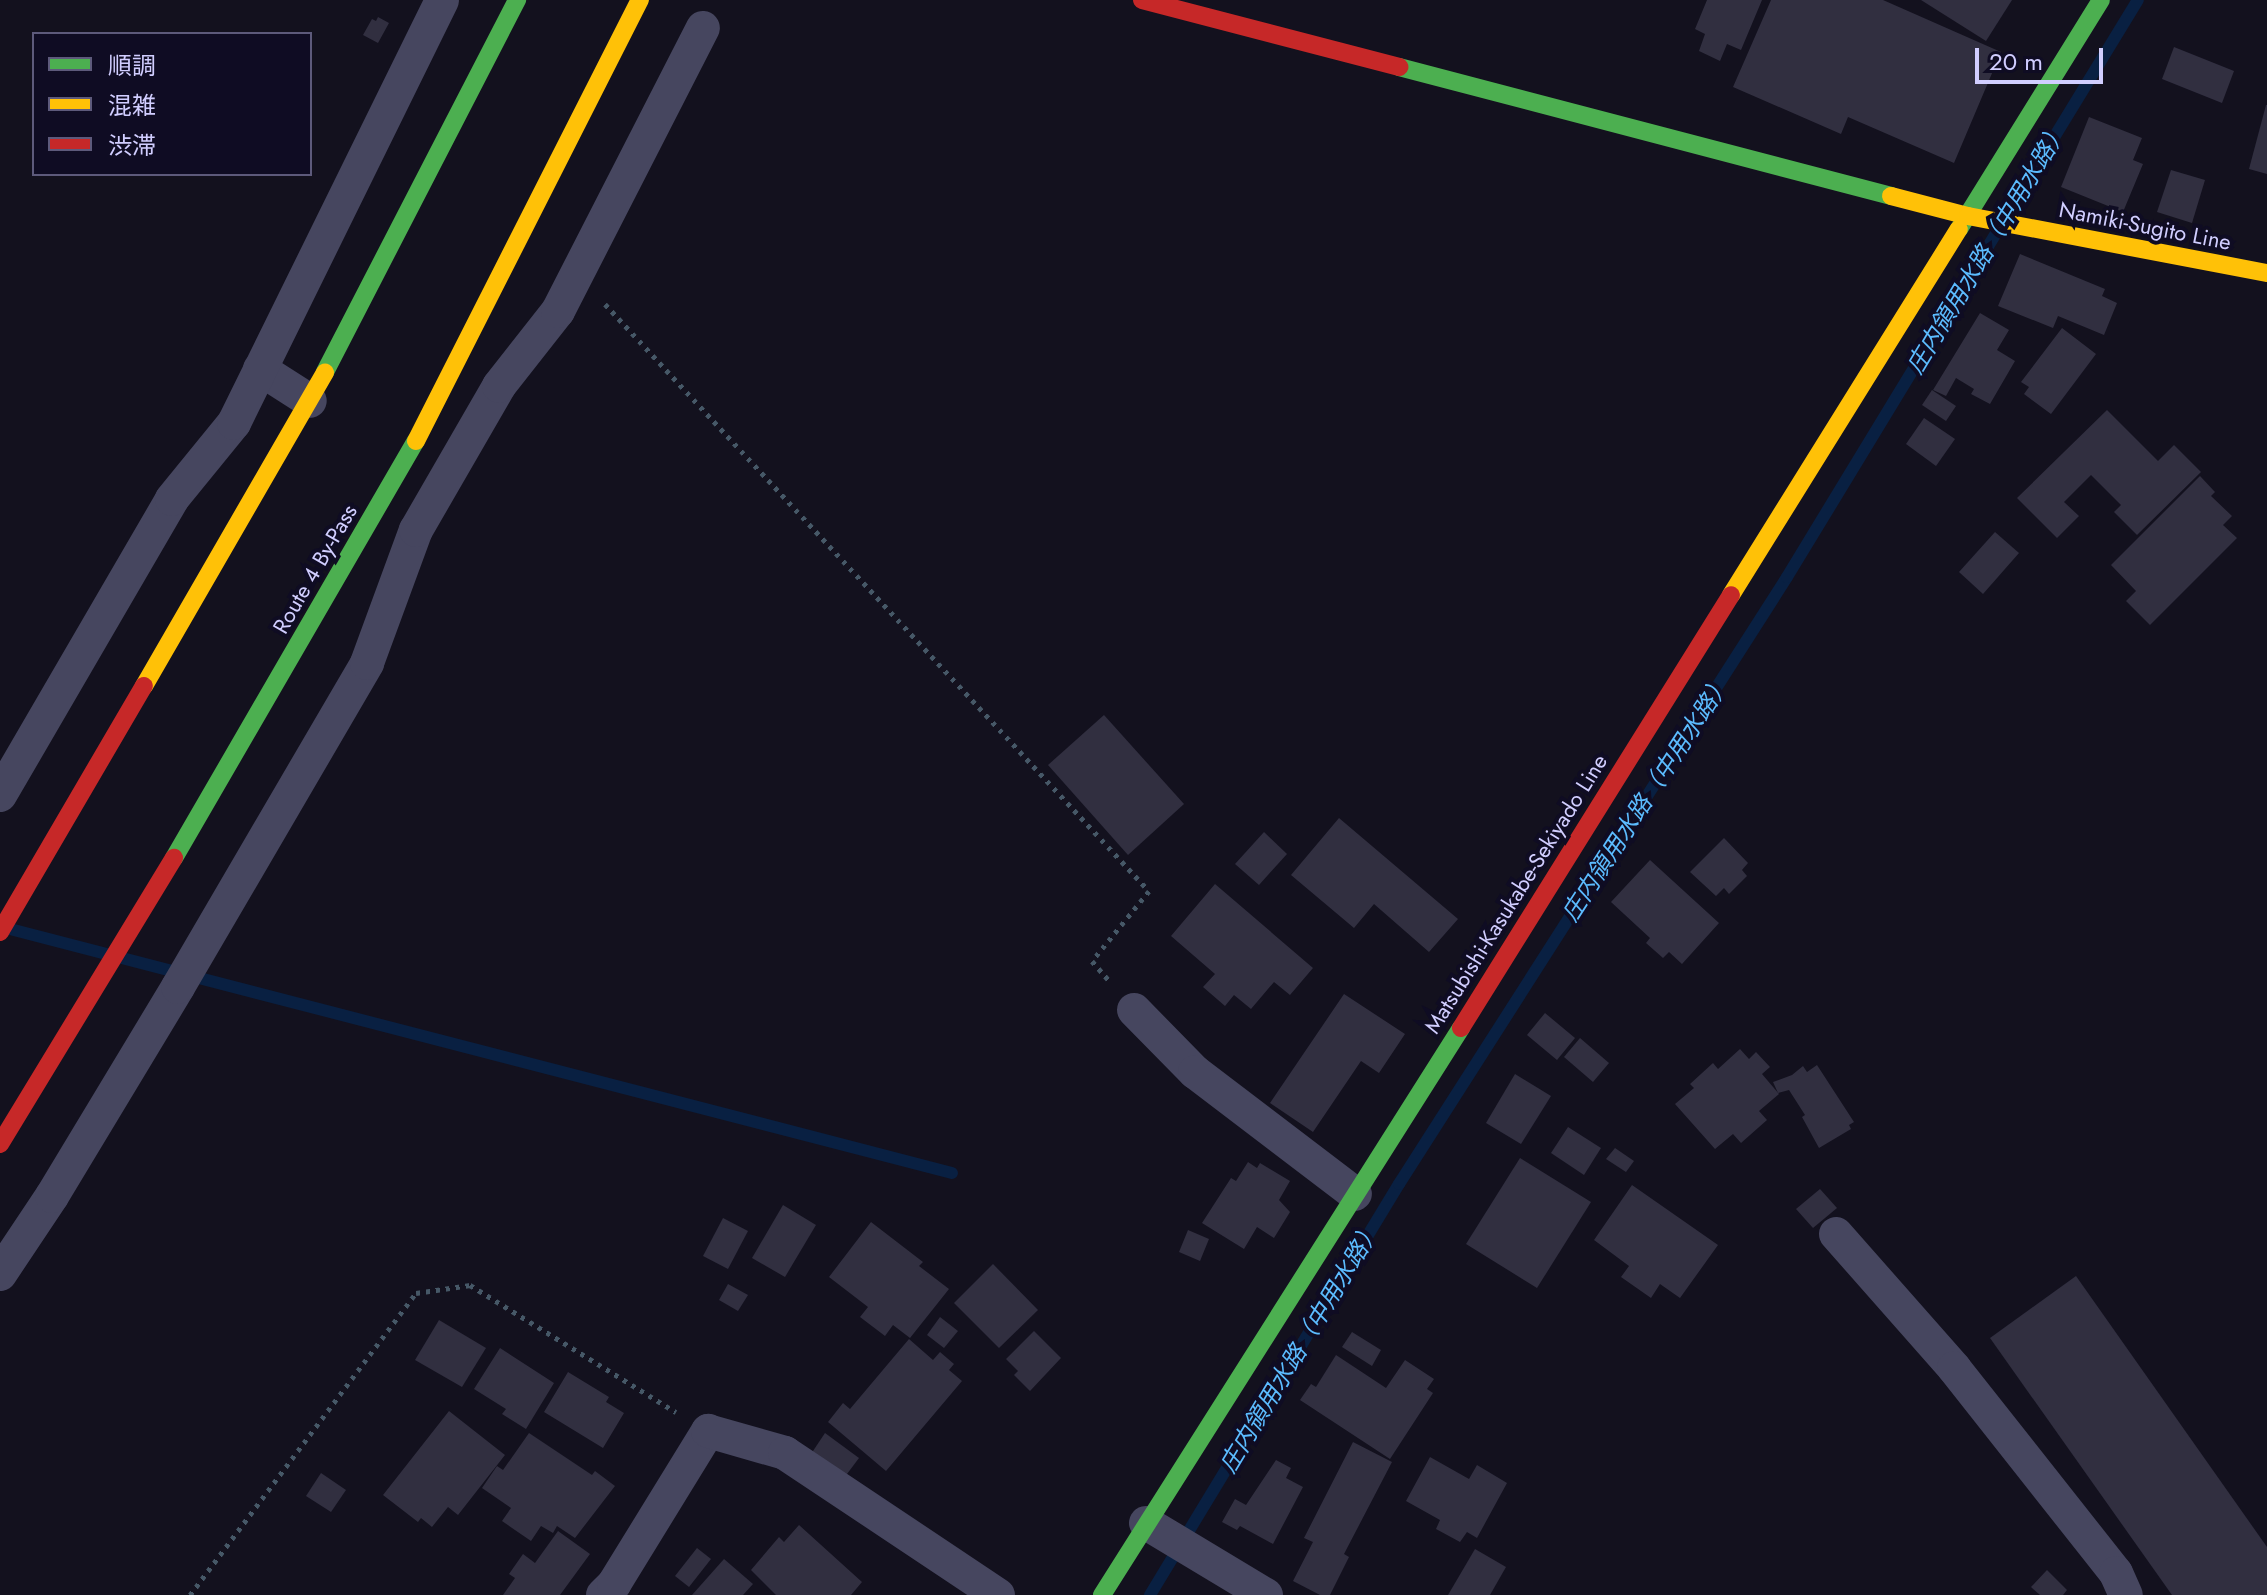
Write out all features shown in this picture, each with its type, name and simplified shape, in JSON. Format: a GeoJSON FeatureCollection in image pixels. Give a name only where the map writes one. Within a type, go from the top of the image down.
{"type":"FeatureCollection","features":[{"type":"Feature","properties":{"kind":"main road"},"geometry":{"type":"LineString","coordinates":[[0,932],[310,401],[517,0]]}},
{"type":"Feature","properties":{"kind":"main road","name":"Route 4 By-Pass"},"geometry":{"type":"LineString","coordinates":[[0,1144],[131,933],[419,437],[640,0]]}},
{"type":"Feature","properties":{"kind":"main road","name":"Namiki-Sugito Line"},"geometry":{"type":"LineString","coordinates":[[1142,0],[1968,216],[2267,273]]}},
{"type":"Feature","properties":{"kind":"main road","name":"Matsubishi-Kasukabe-Sekiyado Line"},"geometry":{"type":"LineString","coordinates":[[1102,1595],[2101,0]]}},
{"type":"Feature","properties":{"kind":"street"},"geometry":{"type":"LineString","coordinates":[[0,795],[172,499],[234,423],[442,0]]}},
{"type":"Feature","properties":{"kind":"street"},"geometry":{"type":"LineString","coordinates":[[0,1274],[52,1196],[178,987],[367,663],[416,530],[499,386],[558,311],[703,28]]}},
{"type":"Feature","properties":{"kind":"street"},"geometry":{"type":"LineString","coordinates":[[260,369],[310,401]]}},
{"type":"Feature","properties":{"kind":"street"},"geometry":{"type":"LineString","coordinates":[[419,437],[457,460]]}},
{"type":"Feature","properties":{"kind":"street"},"geometry":{"type":"LineString","coordinates":[[1134,1010],[1195,1072],[1355,1194]]}},
{"type":"Feature","properties":{"kind":"street"},"geometry":{"type":"LineString","coordinates":[[1836,1234],[1954,1368],[2116,1573],[2126,1595]]}},
{"type":"Feature","properties":{"kind":"street"},"geometry":{"type":"LineString","coordinates":[[603,1595],[614,1584],[708,1431],[785,1453],[998,1595]]}},
{"type":"Feature","properties":{"kind":"street"},"geometry":{"type":"LineString","coordinates":[[1146,1523],[1266,1595]]}},
{"type":"Feature","properties":{"kind":"path"},"geometry":{"type":"LineString","coordinates":[[577,274],[1149,891],[1092,961],[1134,1010]]}},
{"type":"Feature","properties":{"kind":"path"},"geometry":{"type":"LineString","coordinates":[[190,1595],[416,1293],[470,1285],[708,1431]]}},
{"type":"Feature","properties":{"kind":"building"},"geometry":{"type":"Polygon","coordinates":[[[1707,0],[1762,0],[1741,50],[1727,44],[1720,61],[1699,51],[1705,34],[1695,29],[1707,0]]]}},
{"type":"Feature","properties":{"kind":"building"},"geometry":{"type":"Polygon","coordinates":[[[1771,0],[1883,0],[2001,52],[1954,163],[1848,117],[1841,134],[1733,87],[1771,0]]]}},
{"type":"Feature","properties":{"kind":"building"},"geometry":{"type":"Polygon","coordinates":[[[1921,0],[2012,0],[1986,41],[1921,0]]]}},
{"type":"Feature","properties":{"kind":"building"},"geometry":{"type":"Polygon","coordinates":[[[378,17],[389,23],[378,43],[363,35],[372,19],[376,21],[378,17]]]}},
{"type":"Feature","properties":{"kind":"building"},"geometry":{"type":"Polygon","coordinates":[[[2174,47],[2234,71],[2222,103],[2162,79],[2174,47]]]}},
{"type":"Feature","properties":{"kind":"building"},"geometry":{"type":"Polygon","coordinates":[[[2267,105],[2267,174],[2249,169],[2267,105]]]}},
{"type":"Feature","properties":{"kind":"building"},"geometry":{"type":"Polygon","coordinates":[[[2089,117],[2142,138],[2133,160],[2143,164],[2123,212],[2061,187],[2089,117]]]}},
{"type":"Feature","properties":{"kind":"building"},"geometry":{"type":"Polygon","coordinates":[[[2171,170],[2205,180],[2192,223],[2157,212],[2171,170]]]}},
{"type":"Feature","properties":{"kind":"building"},"geometry":{"type":"Polygon","coordinates":[[[2020,254],[2105,289],[2102,296],[2117,303],[2104,335],[2058,316],[2053,328],[1998,306],[2020,254]]]}},
{"type":"Feature","properties":{"kind":"building"},"geometry":{"type":"Polygon","coordinates":[[[1980,313],[2009,330],[1997,350],[2015,361],[1990,404],[1971,394],[1974,389],[1956,378],[1946,396],[1933,390],[1980,313]]]}},
{"type":"Feature","properties":{"kind":"building"},"geometry":{"type":"Polygon","coordinates":[[[2062,328],[2096,354],[2051,414],[2024,394],[2029,387],[2021,382],[2062,328]]]}},
{"type":"Feature","properties":{"kind":"building"},"geometry":{"type":"Polygon","coordinates":[[[1932,390],[1956,406],[1946,421],[1922,405],[1932,390]]]}},
{"type":"Feature","properties":{"kind":"building"},"geometry":{"type":"Polygon","coordinates":[[[2107,410],[2158,461],[2174,445],[2201,472],[2137,535],[2114,512],[2121,505],[2091,475],[2064,502],[2079,516],[2057,538],[2017,498],[2107,410]]]}},
{"type":"Feature","properties":{"kind":"building"},"geometry":{"type":"Polygon","coordinates":[[[1924,418],[1955,439],[1936,466],[1906,444],[1924,418]]]}},
{"type":"Feature","properties":{"kind":"building"},"geometry":{"type":"Polygon","coordinates":[[[2200,476],[2215,492],[2211,496],[2232,516],[2223,525],[2237,538],[2150,625],[2126,601],[2136,591],[2111,565],[2200,476]]]}},
{"type":"Feature","properties":{"kind":"building"},"geometry":{"type":"Polygon","coordinates":[[[1995,532],[2019,553],[1983,594],[1959,572],[1995,532]]]}},
{"type":"Feature","properties":{"kind":"building"},"geometry":{"type":"Polygon","coordinates":[[[1104,715],[1184,804],[1128,855],[1048,765],[1104,715]]]}},
{"type":"Feature","properties":{"kind":"building"},"geometry":{"type":"Polygon","coordinates":[[[1339,818],[1458,919],[1429,952],[1374,904],[1354,928],[1291,875],[1339,818]]]}},
{"type":"Feature","properties":{"kind":"building"},"geometry":{"type":"Polygon","coordinates":[[[1264,832],[1287,854],[1259,885],[1235,864],[1264,832]]]}},
{"type":"Feature","properties":{"kind":"building"},"geometry":{"type":"Polygon","coordinates":[[[1724,838],[1748,863],[1742,870],[1747,876],[1729,894],[1724,888],[1716,896],[1690,872],[1724,838]]]}},
{"type":"Feature","properties":{"kind":"building"},"geometry":{"type":"Polygon","coordinates":[[[1650,860],[1719,923],[1682,964],[1669,952],[1663,958],[1646,943],[1650,938],[1611,902],[1650,860]]]}},
{"type":"Feature","properties":{"kind":"building"},"geometry":{"type":"Polygon","coordinates":[[[1215,884],[1313,968],[1290,995],[1274,982],[1251,1009],[1234,995],[1225,1006],[1203,987],[1215,974],[1171,936],[1215,884]]]}},
{"type":"Feature","properties":{"kind":"building"},"geometry":{"type":"Polygon","coordinates":[[[1344,994],[1405,1034],[1379,1073],[1361,1061],[1313,1132],[1270,1103],[1344,994]]]}},
{"type":"Feature","properties":{"kind":"building"},"geometry":{"type":"Polygon","coordinates":[[[1545,1013],[1575,1038],[1557,1060],[1527,1035],[1545,1013]]]}},
{"type":"Feature","properties":{"kind":"building"},"geometry":{"type":"Polygon","coordinates":[[[1580,1038],[1609,1063],[1593,1082],[1564,1057],[1580,1038]]]}},
{"type":"Feature","properties":{"kind":"building"},"geometry":{"type":"Polygon","coordinates":[[[1740,1049],[1749,1059],[1756,1052],[1770,1067],[1762,1074],[1779,1094],[1759,1111],[1767,1120],[1741,1143],[1733,1134],[1715,1149],[1675,1104],[1694,1088],[1690,1084],[1713,1063],[1718,1069],[1740,1049]]]}},
{"type":"Feature","properties":{"kind":"building"},"geometry":{"type":"Polygon","coordinates":[[[1817,1065],[1854,1122],[1849,1125],[1851,1129],[1819,1148],[1802,1117],[1805,1115],[1789,1090],[1778,1093],[1773,1082],[1792,1075],[1803,1066],[1807,1072],[1817,1065]]]}},
{"type":"Feature","properties":{"kind":"building"},"geometry":{"type":"Polygon","coordinates":[[[1515,1074],[1551,1096],[1521,1144],[1486,1123],[1515,1074]]]}},
{"type":"Feature","properties":{"kind":"building"},"geometry":{"type":"Polygon","coordinates":[[[1568,1127],[1601,1148],[1584,1175],[1551,1153],[1568,1127]]]}},
{"type":"Feature","properties":{"kind":"building"},"geometry":{"type":"Polygon","coordinates":[[[1615,1148],[1634,1161],[1626,1172],[1606,1159],[1615,1148]]]}},
{"type":"Feature","properties":{"kind":"building"},"geometry":{"type":"Polygon","coordinates":[[[1520,1158],[1591,1202],[1537,1288],[1466,1244],[1520,1158]]]}},
{"type":"Feature","properties":{"kind":"building"},"geometry":{"type":"Polygon","coordinates":[[[1248,1162],[1257,1168],[1260,1163],[1290,1181],[1279,1200],[1290,1212],[1274,1238],[1257,1227],[1244,1249],[1202,1223],[1231,1178],[1236,1181],[1248,1162]]]}},
{"type":"Feature","properties":{"kind":"building"},"geometry":{"type":"Polygon","coordinates":[[[1632,1185],[1718,1245],[1680,1298],[1660,1284],[1651,1298],[1621,1277],[1629,1266],[1594,1240],[1632,1185]]]}},
{"type":"Feature","properties":{"kind":"building"},"geometry":{"type":"Polygon","coordinates":[[[1820,1189],[1837,1208],[1813,1228],[1796,1209],[1820,1189]]]}},
{"type":"Feature","properties":{"kind":"building"},"geometry":{"type":"Polygon","coordinates":[[[783,1205],[816,1225],[785,1277],[752,1258],[783,1205]]]}},
{"type":"Feature","properties":{"kind":"building"},"geometry":{"type":"Polygon","coordinates":[[[723,1218],[748,1231],[728,1269],[703,1256],[723,1218]]]}},
{"type":"Feature","properties":{"kind":"building"},"geometry":{"type":"Polygon","coordinates":[[[871,1222],[923,1262],[919,1266],[949,1289],[910,1338],[893,1325],[885,1336],[860,1317],[868,1307],[829,1277],[871,1222]]]}},
{"type":"Feature","properties":{"kind":"building"},"geometry":{"type":"Polygon","coordinates":[[[1188,1230],[1209,1239],[1200,1261],[1179,1252],[1188,1230]]]}},
{"type":"Feature","properties":{"kind":"building"},"geometry":{"type":"Polygon","coordinates":[[[993,1264],[1038,1310],[999,1348],[954,1303],[993,1264]]]}},
{"type":"Feature","properties":{"kind":"building"},"geometry":{"type":"Polygon","coordinates":[[[2076,1276],[2267,1547],[2267,1595],[2172,1595],[1990,1338],[2076,1276]]]}},
{"type":"Feature","properties":{"kind":"building"},"geometry":{"type":"Polygon","coordinates":[[[728,1284],[748,1295],[738,1311],[719,1300],[728,1284]]]}},
{"type":"Feature","properties":{"kind":"building"},"geometry":{"type":"Polygon","coordinates":[[[940,1317],[958,1331],[944,1348],[927,1335],[940,1317]]]}},
{"type":"Feature","properties":{"kind":"building"},"geometry":{"type":"Polygon","coordinates":[[[439,1320],[486,1348],[462,1387],[415,1360],[439,1320]]]}},
{"type":"Feature","properties":{"kind":"building"},"geometry":{"type":"Polygon","coordinates":[[[1034,1331],[1061,1358],[1030,1391],[1014,1375],[1018,1371],[1006,1359],[1034,1331]]]}},
{"type":"Feature","properties":{"kind":"building"},"geometry":{"type":"Polygon","coordinates":[[[1352,1332],[1381,1350],[1372,1366],[1342,1347],[1352,1332]]]}},
{"type":"Feature","properties":{"kind":"building"},"geometry":{"type":"Polygon","coordinates":[[[909,1339],[933,1360],[940,1352],[954,1364],[949,1370],[962,1381],[886,1471],[828,1422],[843,1403],[850,1409],[909,1339]]]}},
{"type":"Feature","properties":{"kind":"building"},"geometry":{"type":"Polygon","coordinates":[[[500,1348],[554,1383],[526,1429],[502,1414],[506,1409],[474,1389],[500,1348]]]}},
{"type":"Feature","properties":{"kind":"building"},"geometry":{"type":"Polygon","coordinates":[[[1336,1355],[1386,1388],[1405,1360],[1434,1379],[1427,1389],[1433,1393],[1390,1459],[1300,1400],[1311,1384],[1316,1387],[1336,1355]]]}},
{"type":"Feature","properties":{"kind":"building"},"geometry":{"type":"Polygon","coordinates":[[[568,1372],[609,1397],[606,1402],[624,1413],[603,1448],[544,1412],[568,1372]]]}},
{"type":"Feature","properties":{"kind":"building"},"geometry":{"type":"Polygon","coordinates":[[[449,1411],[505,1455],[458,1515],[448,1507],[432,1527],[421,1518],[418,1522],[383,1495],[449,1411]]]}},
{"type":"Feature","properties":{"kind":"building"},"geometry":{"type":"Polygon","coordinates":[[[529,1433],[592,1475],[595,1471],[615,1486],[575,1538],[557,1526],[553,1533],[541,1526],[531,1541],[502,1521],[511,1508],[482,1488],[497,1466],[503,1470],[529,1433]]]}},
{"type":"Feature","properties":{"kind":"building"},"geometry":{"type":"Polygon","coordinates":[[[825,1433],[859,1458],[844,1478],[811,1454],[825,1433]]]}},
{"type":"Feature","properties":{"kind":"building"},"geometry":{"type":"Polygon","coordinates":[[[1353,1442],[1392,1462],[1344,1554],[1349,1557],[1330,1595],[1320,1595],[1293,1581],[1313,1542],[1304,1538],[1353,1442]]]}},
{"type":"Feature","properties":{"kind":"building"},"geometry":{"type":"Polygon","coordinates":[[[1430,1457],[1469,1479],[1477,1465],[1507,1483],[1477,1538],[1467,1532],[1460,1542],[1436,1529],[1440,1520],[1406,1501],[1430,1457]]]}},
{"type":"Feature","properties":{"kind":"building"},"geometry":{"type":"Polygon","coordinates":[[[1276,1460],[1291,1468],[1286,1478],[1303,1487],[1273,1544],[1240,1526],[1237,1530],[1222,1522],[1235,1499],[1246,1505],[1276,1460]]]}},
{"type":"Feature","properties":{"kind":"building"},"geometry":{"type":"Polygon","coordinates":[[[321,1473],[346,1490],[331,1512],[306,1496],[321,1473]]]}},
{"type":"Feature","properties":{"kind":"building"},"geometry":{"type":"Polygon","coordinates":[[[799,1525],[862,1582],[851,1595],[776,1595],[751,1570],[779,1537],[784,1542],[799,1525]]]}},
{"type":"Feature","properties":{"kind":"building"},"geometry":{"type":"Polygon","coordinates":[[[558,1531],[590,1554],[560,1595],[503,1595],[515,1578],[509,1574],[523,1554],[535,1563],[558,1531]]]}},
{"type":"Feature","properties":{"kind":"building"},"geometry":{"type":"Polygon","coordinates":[[[697,1548],[711,1559],[689,1587],[675,1576],[697,1548]]]}},
{"type":"Feature","properties":{"kind":"building"},"geometry":{"type":"Polygon","coordinates":[[[1475,1549],[1506,1567],[1490,1595],[1448,1595],[1475,1549]]]}},
{"type":"Feature","properties":{"kind":"building"},"geometry":{"type":"Polygon","coordinates":[[[724,1559],[753,1584],[743,1595],[692,1595],[724,1559]]]}},
{"type":"Feature","properties":{"kind":"building"},"geometry":{"type":"Polygon","coordinates":[[[2047,1570],[2067,1590],[2063,1595],[2040,1595],[2031,1587],[2047,1570]]]}},
{"type":"Feature","properties":{"kind":"waterway","name":"庄内領用水路（中用水路）"},"geometry":{"type":"LineString","coordinates":[[2006,216],[2138,0]]}},
{"type":"Feature","properties":{"kind":"waterway","name":"庄内領用水路（中用水路）"},"geometry":{"type":"LineString","coordinates":[[1150,1595],[1399,1184],[1787,577],[1997,232]]}},
{"type":"Feature","properties":{"kind":"waterway"},"geometry":{"type":"LineString","coordinates":[[10,929],[952,1173]]}},
{"type":"Feature","properties":{"kind":"traffic: fast"},"geometry":{"type":"LineString","coordinates":[[325,372],[517,0]]}},
{"type":"Feature","properties":{"kind":"traffic: fast"},"geometry":{"type":"LineString","coordinates":[[1959,229],[2101,0]]}},
{"type":"Feature","properties":{"kind":"traffic: fast"},"geometry":{"type":"LineString","coordinates":[[1399,67],[1891,196]]}},
{"type":"Feature","properties":{"kind":"traffic: fast"},"geometry":{"type":"LineString","coordinates":[[174,858],[416,441]]}},
{"type":"Feature","properties":{"kind":"traffic: fast"},"geometry":{"type":"LineString","coordinates":[[1102,1595],[1461,1028]]}},
{"type":"Feature","properties":{"kind":"traffic: slow"},"geometry":{"type":"LineString","coordinates":[[416,441],[640,0]]}},
{"type":"Feature","properties":{"kind":"traffic: slow"},"geometry":{"type":"LineString","coordinates":[[1891,196],[1968,216],[2267,273]]}},
{"type":"Feature","properties":{"kind":"traffic: slow"},"geometry":{"type":"LineString","coordinates":[[1731,595],[1959,229]]}},
{"type":"Feature","properties":{"kind":"traffic: slow"},"geometry":{"type":"LineString","coordinates":[[144,686],[325,372]]}},
{"type":"Feature","properties":{"kind":"traffic: jam"},"geometry":{"type":"LineString","coordinates":[[1142,0],[1399,67]]}},
{"type":"Feature","properties":{"kind":"traffic: jam"},"geometry":{"type":"LineString","coordinates":[[1461,1028],[1731,595]]}},
{"type":"Feature","properties":{"kind":"traffic: jam"},"geometry":{"type":"LineString","coordinates":[[0,932],[144,686]]}},
{"type":"Feature","properties":{"kind":"traffic: jam"},"geometry":{"type":"LineString","coordinates":[[0,1144],[174,858]]}}]}
